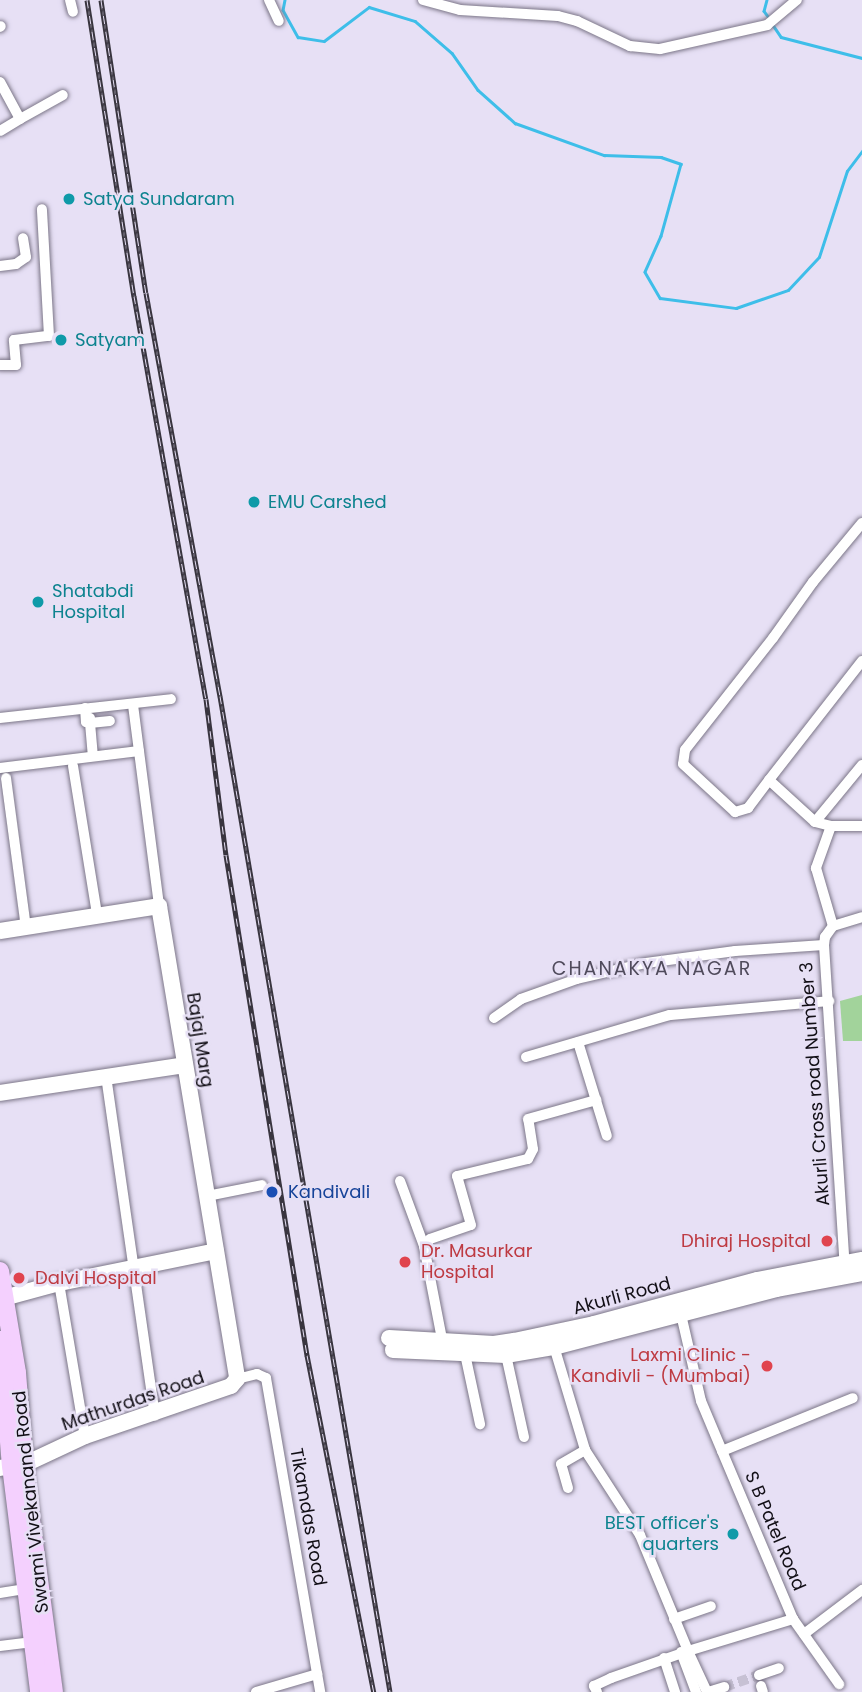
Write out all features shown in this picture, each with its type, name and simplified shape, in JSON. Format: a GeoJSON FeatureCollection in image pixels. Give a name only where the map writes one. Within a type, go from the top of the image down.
{"type":"FeatureCollection","features":[{"type":"Feature","properties":{"kind":"main road","name":"Swami Vivekanand Road"},"geometry":{"type":"LineString","coordinates":[[0,1271],[17,1373],[15,1496],[39,1692]]}},
{"type":"Feature","properties":{"kind":"main road","name":"Swami Vivekanand Road"},"geometry":{"type":"LineString","coordinates":[[0,1331],[15,1461],[54,1692]]}},
{"type":"Feature","properties":{"kind":"main road"},"geometry":{"type":"LineString","coordinates":[[0,1481],[15,1496]]}},
{"type":"Feature","properties":{"kind":"street"},"geometry":{"type":"LineString","coordinates":[[269,0],[279,21]]}},
{"type":"Feature","properties":{"kind":"street"},"geometry":{"type":"LineString","coordinates":[[423,0],[460,10],[558,16],[641,48],[688,45],[771,22],[797,0]]}},
{"type":"Feature","properties":{"kind":"street"},"geometry":{"type":"LineString","coordinates":[[0,82],[20,119]]}},
{"type":"Feature","properties":{"kind":"street"},"geometry":{"type":"LineString","coordinates":[[0,131],[63,95]]}},
{"type":"Feature","properties":{"kind":"street"},"geometry":{"type":"LineString","coordinates":[[0,365],[16,365],[14,340],[49,336],[42,209]]}},
{"type":"Feature","properties":{"kind":"street"},"geometry":{"type":"LineString","coordinates":[[0,266],[16,264],[26,257],[23,238]]}},
{"type":"Feature","properties":{"kind":"street"},"geometry":{"type":"LineString","coordinates":[[862,523],[813,582],[773,638],[684,750],[683,764],[735,812],[748,808],[862,661]]}},
{"type":"Feature","properties":{"kind":"street"},"geometry":{"type":"LineString","coordinates":[[0,718],[171,699]]}},
{"type":"Feature","properties":{"kind":"street","name":"Bajaj Marg"},"geometry":{"type":"LineString","coordinates":[[133,705],[159,906],[237,1379]]}},
{"type":"Feature","properties":{"kind":"street"},"geometry":{"type":"LineString","coordinates":[[88,708],[93,756]]}},
{"type":"Feature","properties":{"kind":"street"},"geometry":{"type":"LineString","coordinates":[[90,723],[110,721]]}},
{"type":"Feature","properties":{"kind":"street"},"geometry":{"type":"LineString","coordinates":[[26,927],[3,773],[93,756],[139,751]]}},
{"type":"Feature","properties":{"kind":"street"},"geometry":{"type":"LineString","coordinates":[[815,822],[862,765]]}},
{"type":"Feature","properties":{"kind":"street"},"geometry":{"type":"LineString","coordinates":[[73,766],[97,915]]}},
{"type":"Feature","properties":{"kind":"street"},"geometry":{"type":"LineString","coordinates":[[769,780],[815,822],[831,826],[862,826]]}},
{"type":"Feature","properties":{"kind":"street"},"geometry":{"type":"LineString","coordinates":[[831,826],[816,868],[833,926]]}},
{"type":"Feature","properties":{"kind":"street"},"geometry":{"type":"LineString","coordinates":[[0,931],[159,906]]}},
{"type":"Feature","properties":{"kind":"street"},"geometry":{"type":"LineString","coordinates":[[494,1018],[520,999],[577,979],[646,963],[735,951],[824,945],[825,937],[833,926],[862,917]]}},
{"type":"Feature","properties":{"kind":"street","name":"Akurli Cross road Number 3"},"geometry":{"type":"LineString","coordinates":[[824,945],[851,1271]]}},
{"type":"Feature","properties":{"kind":"street"},"geometry":{"type":"LineString","coordinates":[[526,1057],[670,1015],[829,1001]]}},
{"type":"Feature","properties":{"kind":"street"},"geometry":{"type":"LineString","coordinates":[[578,1042],[607,1136]]}},
{"type":"Feature","properties":{"kind":"street"},"geometry":{"type":"LineString","coordinates":[[0,1093],[185,1065]]}},
{"type":"Feature","properties":{"kind":"street"},"geometry":{"type":"LineString","coordinates":[[106,1076],[155,1415]]}},
{"type":"Feature","properties":{"kind":"street"},"geometry":{"type":"LineString","coordinates":[[424,1246],[430,1238],[471,1225],[457,1176],[528,1159],[533,1149],[528,1119],[596,1100]]}},
{"type":"Feature","properties":{"kind":"street"},"geometry":{"type":"LineString","coordinates":[[400,1181],[424,1246],[442,1339]]}},
{"type":"Feature","properties":{"kind":"street"},"geometry":{"type":"LineString","coordinates":[[206,1196],[262,1185]]}},
{"type":"Feature","properties":{"kind":"street"},"geometry":{"type":"LineString","coordinates":[[2,1295],[216,1251]]}},
{"type":"Feature","properties":{"kind":"street","name":"Akurli Road"},"geometry":{"type":"LineString","coordinates":[[552,1341],[494,1344],[442,1339],[391,1344],[465,1354],[506,1355],[679,1307],[757,1280],[851,1271],[862,1260]]}},
{"type":"Feature","properties":{"kind":"street"},"geometry":{"type":"LineString","coordinates":[[59,1283],[85,1437]]}},
{"type":"Feature","properties":{"kind":"street","name":"S B Patel Road"},"geometry":{"type":"LineString","coordinates":[[597,1692],[594,1686],[664,1658],[793,1619],[701,1401],[679,1307]]}},
{"type":"Feature","properties":{"kind":"street"},"geometry":{"type":"LineString","coordinates":[[552,1341],[575,1426],[585,1450],[640,1535],[674,1619],[696,1692]]}},
{"type":"Feature","properties":{"kind":"street"},"geometry":{"type":"LineString","coordinates":[[465,1354],[480,1424]]}},
{"type":"Feature","properties":{"kind":"street"},"geometry":{"type":"LineString","coordinates":[[506,1355],[524,1437]]}},
{"type":"Feature","properties":{"kind":"street","name":"Tikamdas Road"},"geometry":{"type":"LineString","coordinates":[[237,1379],[257,1374],[266,1378],[320,1692]]}},
{"type":"Feature","properties":{"kind":"street","name":"Mathurdas Road"},"geometry":{"type":"LineString","coordinates":[[15,1461],[155,1415],[231,1386],[237,1379]]}},
{"type":"Feature","properties":{"kind":"street"},"geometry":{"type":"LineString","coordinates":[[722,1451],[853,1398]]}},
{"type":"Feature","properties":{"kind":"street"},"geometry":{"type":"LineString","coordinates":[[569,1488],[561,1464],[585,1450]]}},
{"type":"Feature","properties":{"kind":"street"},"geometry":{"type":"LineString","coordinates":[[0,1593],[26,1589]]}},
{"type":"Feature","properties":{"kind":"street"},"geometry":{"type":"LineString","coordinates":[[804,1634],[862,1590]]}},
{"type":"Feature","properties":{"kind":"street"},"geometry":{"type":"LineString","coordinates":[[674,1619],[711,1606]]}},
{"type":"Feature","properties":{"kind":"street"},"geometry":{"type":"LineString","coordinates":[[793,1619],[839,1684]]}},
{"type":"Feature","properties":{"kind":"street"},"geometry":{"type":"LineString","coordinates":[[0,1646],[33,1642]]}},
{"type":"Feature","properties":{"kind":"street"},"geometry":{"type":"LineString","coordinates":[[685,1651],[707,1692],[724,1686]]}},
{"type":"Feature","properties":{"kind":"street"},"geometry":{"type":"LineString","coordinates":[[664,1658],[675,1692]]}},
{"type":"Feature","properties":{"kind":"street"},"geometry":{"type":"LineString","coordinates":[[760,1681],[779,1668]]}},
{"type":"Feature","properties":{"kind":"street"},"geometry":{"type":"LineString","coordinates":[[256,1692],[317,1674]]}},
{"type":"Feature","properties":{"kind":"street"},"geometry":{"type":"LineString","coordinates":[[671,1679],[689,1674]]}},
{"type":"Feature","properties":{"kind":"green space"},"geometry":{"type":"Polygon","coordinates":[[[862,995],[862,1041],[843,1041],[840,1001],[862,995]]]}},
{"type":"Feature","properties":{"kind":"waterway"},"geometry":{"type":"LineString","coordinates":[[285,0],[283,10],[298,37],[324,41],[369,7],[415,21],[452,53],[478,90],[515,123],[604,155],[661,157],[681,164],[661,236],[645,272],[660,298],[736,308],[788,290],[819,257],[847,171],[862,151]]}},
{"type":"Feature","properties":{"kind":"waterway"},"geometry":{"type":"LineString","coordinates":[[767,0],[764,11],[770,19]]}},
{"type":"Feature","properties":{"kind":"waterway"},"geometry":{"type":"LineString","coordinates":[[773,25],[781,37],[862,58]]}},
{"type":"Feature","properties":{"kind":"tunnel"},"geometry":{"type":"LineString","coordinates":[[724,1687],[759,1675]]}},
{"type":"Feature","properties":{"kind":"railway"},"geometry":{"type":"LineString","coordinates":[[87,0],[134,296],[206,699],[226,855],[307,1355],[374,1692]]}},
{"type":"Feature","properties":{"kind":"railway"},"geometry":{"type":"LineString","coordinates":[[101,0],[146,293],[220,696],[390,1692]]}},
{"type":"Feature","properties":{"kind":"place","name":"Satya Sundaram"},"geometry":{"type":"Point","coordinates":[69,199]}},
{"type":"Feature","properties":{"kind":"place","name":"Satyam"},"geometry":{"type":"Point","coordinates":[61,340]}},
{"type":"Feature","properties":{"kind":"place","name":"EMU Carshed"},"geometry":{"type":"Point","coordinates":[254,502]}},
{"type":"Feature","properties":{"kind":"place","name":"Shatabdi Hospital"},"geometry":{"type":"Point","coordinates":[38,602]}},
{"type":"Feature","properties":{"kind":"place","name":"Kandivali"},"geometry":{"type":"Point","coordinates":[272,1192]}},
{"type":"Feature","properties":{"kind":"place","name":"Dhiraj Hospital"},"geometry":{"type":"Point","coordinates":[827,1241]}},
{"type":"Feature","properties":{"kind":"place","name":"Dr. Masurkar Hospital"},"geometry":{"type":"Point","coordinates":[405,1262]}},
{"type":"Feature","properties":{"kind":"place","name":"Dalvi Hospital"},"geometry":{"type":"Point","coordinates":[19,1278]}},
{"type":"Feature","properties":{"kind":"place","name":"Laxmi Clinic - Kandivli - (Mumbai)"},"geometry":{"type":"Point","coordinates":[767,1366]}},
{"type":"Feature","properties":{"kind":"place","name":"BEST officer's quarters"},"geometry":{"type":"Point","coordinates":[733,1534]}},
{"type":"Feature","properties":{"kind":"district","name":"CHANAKYA NAGAR"},"geometry":{"type":"Point","coordinates":[652,969]}}]}
